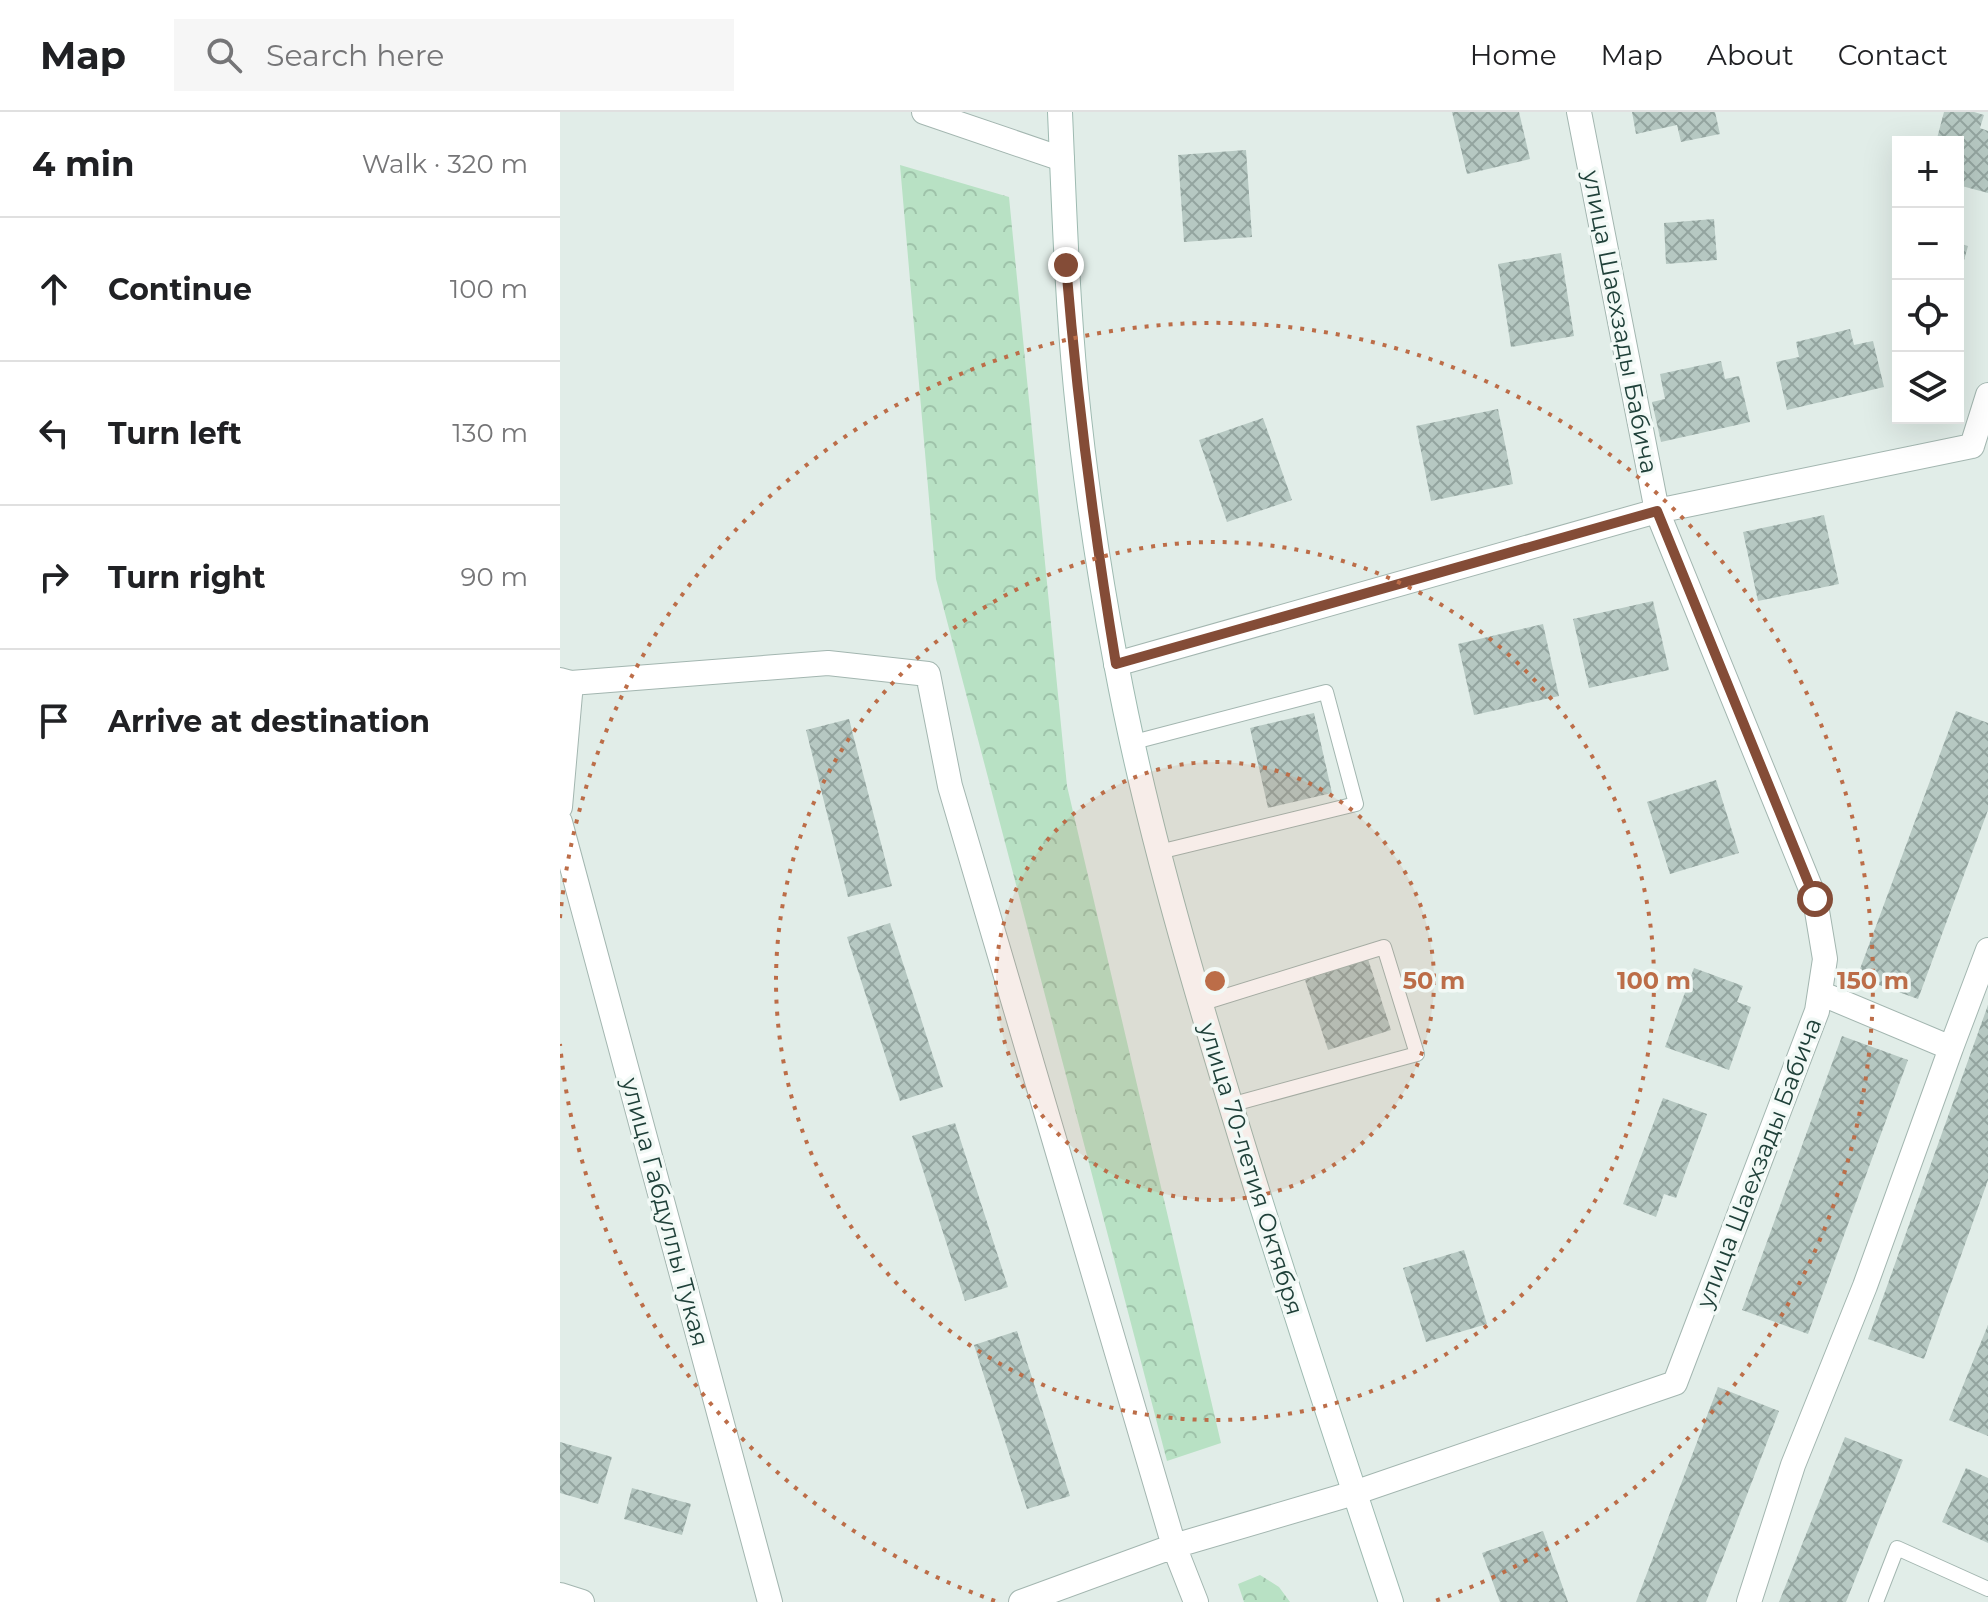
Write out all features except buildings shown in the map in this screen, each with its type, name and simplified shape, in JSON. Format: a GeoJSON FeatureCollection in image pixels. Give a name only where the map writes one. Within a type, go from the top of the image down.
{"type":"FeatureCollection","features":[{"type":"Feature","properties":{"kind":"street"},"geometry":{"type":"LineString","coordinates":[[924,112],[1062,159]]}},
{"type":"Feature","properties":{"kind":"street","name":"улица 70-летия Октября"},"geometry":{"type":"LineString","coordinates":[[1060,112],[1066,265],[1076,391],[1095,539],[1116,664],[1174,914],[1200,1004],[1259,1203],[1391,1602]]}},
{"type":"Feature","properties":{"kind":"street","name":"улица Шаехзады Бабича"},"geometry":{"type":"LineString","coordinates":[[1354,1493],[1675,1383],[1817,1011],[1820,993],[1825,959],[1815,899],[1657,511],[1579,112]]}},
{"type":"Feature","properties":{"kind":"street"},"geometry":{"type":"LineString","coordinates":[[1116,664],[1657,511],[1980,450],[1988,395]]}},
{"type":"Feature","properties":{"kind":"street"},"geometry":{"type":"LineString","coordinates":[[560,807],[566,681],[828,663],[928,674],[950,786],[1174,1546],[1196,1602]]}},
{"type":"Feature","properties":{"kind":"street","name":"улица Габдуллы Тукая"},"geometry":{"type":"LineString","coordinates":[[560,822],[770,1602]]}},
{"type":"Feature","properties":{"kind":"street"},"geometry":{"type":"LineString","coordinates":[[1749,1602],[1793,1465],[1865,1286],[1988,950]]}},
{"type":"Feature","properties":{"kind":"street"},"geometry":{"type":"LineString","coordinates":[[1820,993],[1951,1048]]}},
{"type":"Feature","properties":{"kind":"street"},"geometry":{"type":"LineString","coordinates":[[1021,1602],[1174,1546],[1354,1493]]}},
{"type":"Feature","properties":{"kind":"street"},"geometry":{"type":"LineString","coordinates":[[560,1595],[582,1602]]}},
{"type":"Feature","properties":{"kind":"lane"},"geometry":{"type":"LineString","coordinates":[[1134,742],[1326,692],[1356,804],[1159,852]]}},
{"type":"Feature","properties":{"kind":"lane"},"geometry":{"type":"LineString","coordinates":[[1200,1004],[1384,947],[1417,1054],[1230,1105]]}},
{"type":"Feature","properties":{"kind":"lane"},"geometry":{"type":"LineString","coordinates":[[1876,1602],[1897,1548],[1988,1589]]}},
{"type":"Feature","properties":{"kind":"green space"},"geometry":{"type":"Polygon","coordinates":[[[900,165],[1009,197],[1067,786],[1221,1443],[1167,1461],[936,579],[900,165]]]}},
{"type":"Feature","properties":{"kind":"green space"},"geometry":{"type":"Polygon","coordinates":[[[1260,1575],[1279,1587],[1290,1602],[1244,1602],[1238,1584],[1260,1575]]]}},
{"type":"Feature","properties":{"kind":"route"},"geometry":{"type":"LineString","coordinates":[[1066,265],[1076,391],[1095,539],[1116,664],[1657,511],[1815,899]]}}]}
